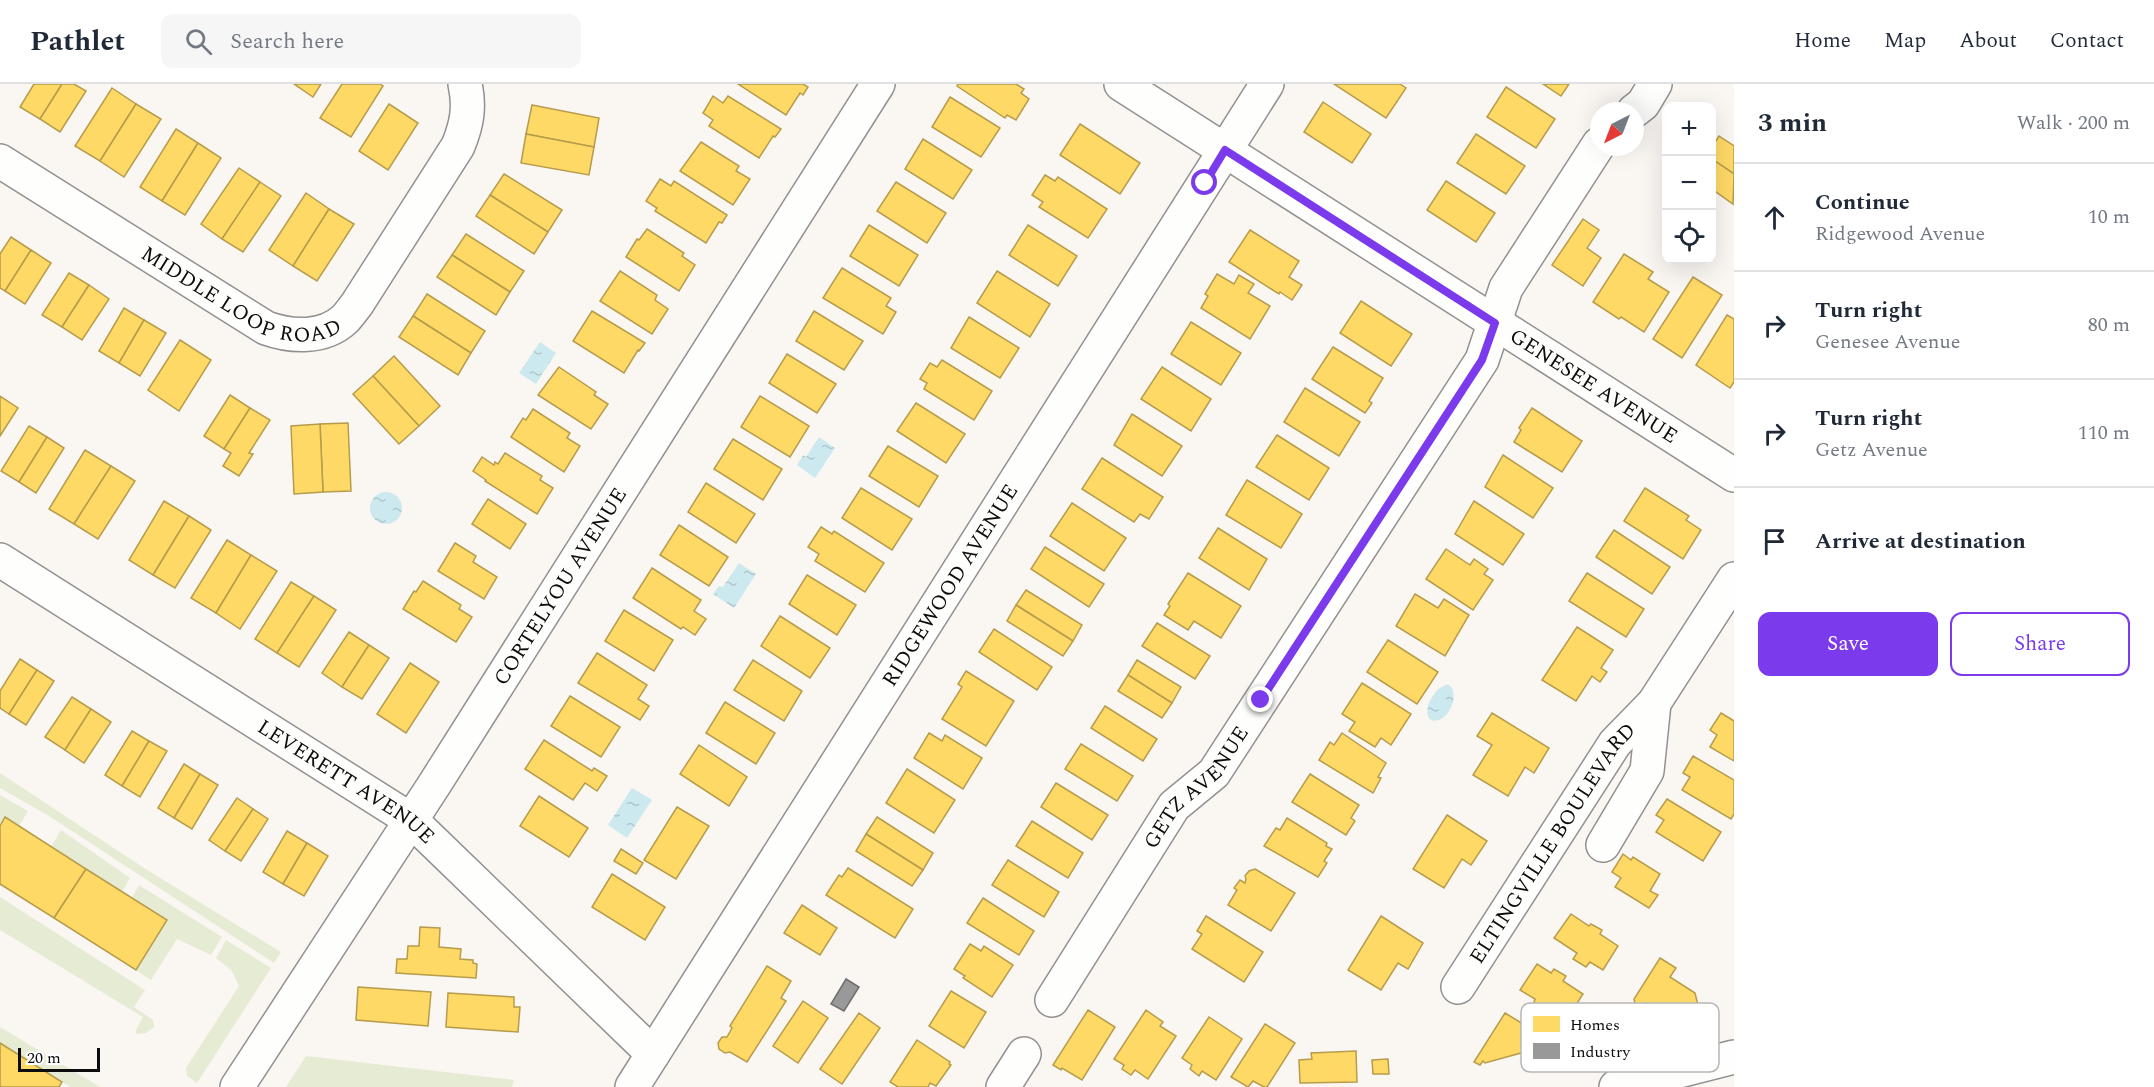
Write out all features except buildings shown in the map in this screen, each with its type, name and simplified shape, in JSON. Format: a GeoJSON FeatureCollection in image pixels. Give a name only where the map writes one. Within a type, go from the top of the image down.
{"type":"FeatureCollection","features":[{"type":"Feature","properties":{"kind":"street","name":"MIDDLE LOOP ROAD"},"geometry":{"type":"LineString","coordinates":[[0,161],[255,322],[283,334],[303,336],[322,332],[344,321],[357,304],[458,146],[466,125],[468,101],[465,84]]}},
{"type":"Feature","properties":{"kind":"street","name":"CORTELYOU AVENUE"},"geometry":{"type":"LineString","coordinates":[[237,1087],[411,820],[878,84]]}},
{"type":"Feature","properties":{"kind":"street","name":"GENESEE AVENUE"},"geometry":{"type":"LineString","coordinates":[[1121,84],[1734,475]]}},
{"type":"Feature","properties":{"kind":"street","name":"RIDGEWOOD AVENUE"},"geometry":{"type":"LineString","coordinates":[[632,1087],[1267,84]]}},
{"type":"Feature","properties":{"kind":"street"},"geometry":{"type":"LineString","coordinates":[[1644,102],[1655,84]]}},
{"type":"Feature","properties":{"kind":"street","name":"GETZ AVENUE"},"geometry":{"type":"LineString","coordinates":[[1052,1000],[1174,806],[1214,773],[1482,360],[1506,288],[1591,156]]}},
{"type":"Feature","properties":{"kind":"street","name":"LEVERETT AVENUE"},"geometry":{"type":"LineString","coordinates":[[0,560],[411,820],[653,1054]]}},
{"type":"Feature","properties":{"kind":"street","name":"ELTINGVILLE BOULEVARD"},"geometry":{"type":"LineString","coordinates":[[1458,987],[1615,743],[1654,704],[1734,579]]}},
{"type":"Feature","properties":{"kind":"street","name":"ELTINGVILLE BOULEVARD"},"geometry":{"type":"LineString","coordinates":[[1603,845],[1647,771],[1654,704]]}},
{"type":"Feature","properties":{"kind":"street"},"geometry":{"type":"LineString","coordinates":[[1003,1087],[1024,1054]]}},
{"type":"Feature","properties":{"kind":"street"},"geometry":{"type":"LineString","coordinates":[[1719,1061],[1734,1057]]}},
{"type":"Feature","properties":{"kind":"street"},"geometry":{"type":"LineString","coordinates":[[1616,1087],[1675,1072]]}},
{"type":"Feature","properties":{"kind":"green space"},"geometry":{"type":"Polygon","coordinates":[[[0,773],[144,868],[281,952],[274,963],[49,816],[0,788],[0,773]]]}},
{"type":"Feature","properties":{"kind":"green space"},"geometry":{"type":"Polygon","coordinates":[[[0,795],[28,811],[19,826],[6,818],[0,826],[0,795]]]}},
{"type":"Feature","properties":{"kind":"green space"},"geometry":{"type":"Polygon","coordinates":[[[61,830],[130,878],[122,892],[51,847],[61,830]]]}},
{"type":"Feature","properties":{"kind":"green space"},"geometry":{"type":"Polygon","coordinates":[[[139,885],[222,937],[211,955],[177,939],[151,980],[136,970],[167,920],[132,898],[139,885]]]}},
{"type":"Feature","properties":{"kind":"green space"},"geometry":{"type":"Polygon","coordinates":[[[0,897],[145,990],[134,1007],[153,1020],[154,1027],[146,1033],[136,1034],[143,1017],[0,930],[0,897]]]}},
{"type":"Feature","properties":{"kind":"green space"},"geometry":{"type":"Polygon","coordinates":[[[226,940],[271,968],[197,1083],[187,1076],[186,1068],[239,986],[232,971],[216,958],[226,940]]]}},
{"type":"Feature","properties":{"kind":"green space"},"geometry":{"type":"Polygon","coordinates":[[[0,1027],[100,1087],[70,1087],[0,1043],[0,1027]]]}},
{"type":"Feature","properties":{"kind":"green space"},"geometry":{"type":"Polygon","coordinates":[[[306,1056],[514,1080],[512,1087],[286,1087],[306,1056]]]}},
{"type":"Feature","properties":{"kind":"water"},"geometry":{"type":"Polygon","coordinates":[[[540,342],[556,353],[536,384],[519,373],[540,342]]]}},
{"type":"Feature","properties":{"kind":"water"},"geometry":{"type":"Polygon","coordinates":[[[819,437],[835,448],[815,478],[797,465],[803,455],[806,457],[819,437]]]}},
{"type":"Feature","properties":{"kind":"water"},"geometry":{"type":"Polygon","coordinates":[[[386,492],[397,497],[402,508],[397,519],[386,524],[375,519],[370,508],[375,497],[386,492]]]}},
{"type":"Feature","properties":{"kind":"water"},"geometry":{"type":"Polygon","coordinates":[[[739,563],[756,574],[734,608],[713,594],[719,586],[723,587],[739,563]]]}},
{"type":"Feature","properties":{"kind":"water"},"geometry":{"type":"Polygon","coordinates":[[[1448,684],[1452,688],[1454,697],[1451,708],[1441,719],[1432,720],[1427,712],[1429,703],[1442,686],[1448,684]]]}},
{"type":"Feature","properties":{"kind":"water"},"geometry":{"type":"Polygon","coordinates":[[[632,788],[652,800],[627,838],[608,825],[632,788]]]}},
{"type":"Feature","properties":{"kind":"route"},"geometry":{"type":"LineString","coordinates":[[1205,183],[1225,150],[1495,323],[1482,360],[1261,700]]}}]}
